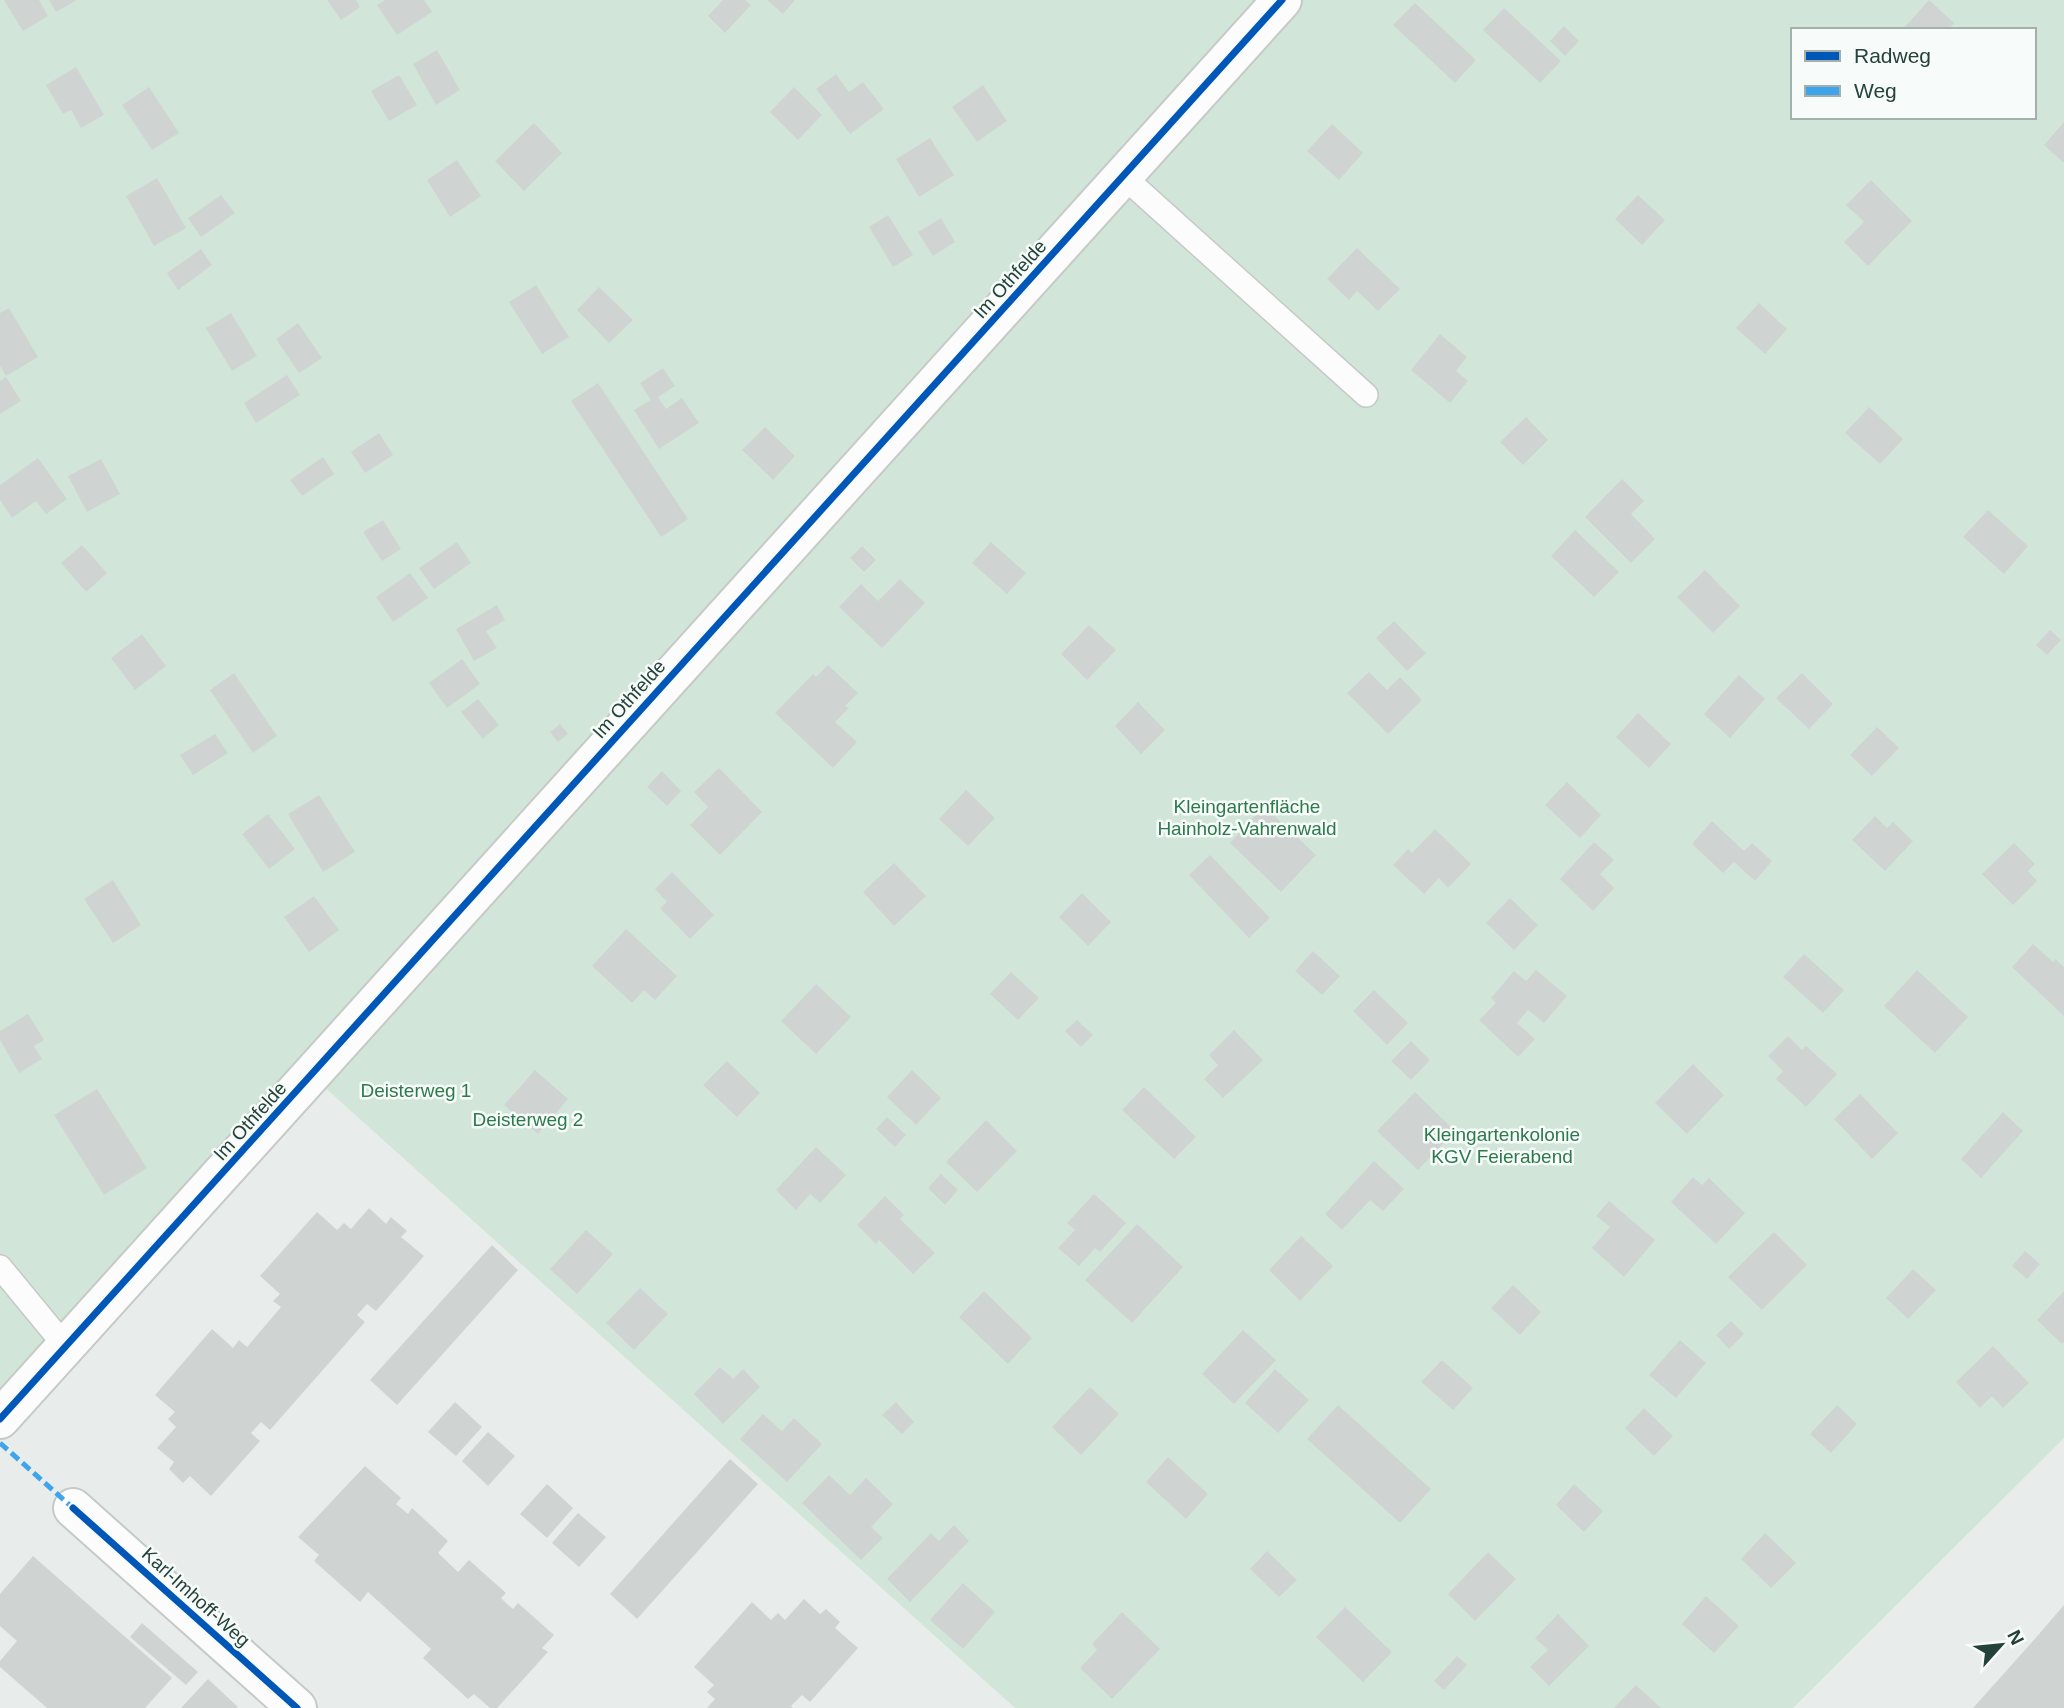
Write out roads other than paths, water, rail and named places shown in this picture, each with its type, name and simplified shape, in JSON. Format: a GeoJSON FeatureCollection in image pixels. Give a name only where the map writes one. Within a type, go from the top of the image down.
{"type":"FeatureCollection","features":[{"type":"Feature","properties":{"kind":"street","name":"Im Othfelde"},"geometry":{"type":"LineString","coordinates":[[0,1419],[1282,0]]}},
{"type":"Feature","properties":{"kind":"street","name":"Karl-Imhoff-Weg"},"geometry":{"type":"LineString","coordinates":[[74,1508],[297,1708]]}},
{"type":"Feature","properties":{"kind":"lane"},"geometry":{"type":"LineString","coordinates":[[1123,176],[1366,396]]}},
{"type":"Feature","properties":{"kind":"lane"},"geometry":{"type":"LineString","coordinates":[[0,1267],[66,1347]]}},
{"type":"Feature","properties":{"kind":"park label","name":"Kleingartenfläche Hainholz-Vahrenwald"},"geometry":{"type":"Point","coordinates":[1247,817]}},
{"type":"Feature","properties":{"kind":"park label","name":"Deisterweg 1"},"geometry":{"type":"Point","coordinates":[416,1090]}},
{"type":"Feature","properties":{"kind":"park label","name":"Deisterweg 2"},"geometry":{"type":"Point","coordinates":[528,1119]}},
{"type":"Feature","properties":{"kind":"park label","name":"Kleingartenkolonie KGV Feierabend"},"geometry":{"type":"Point","coordinates":[1502,1145]}}]}
